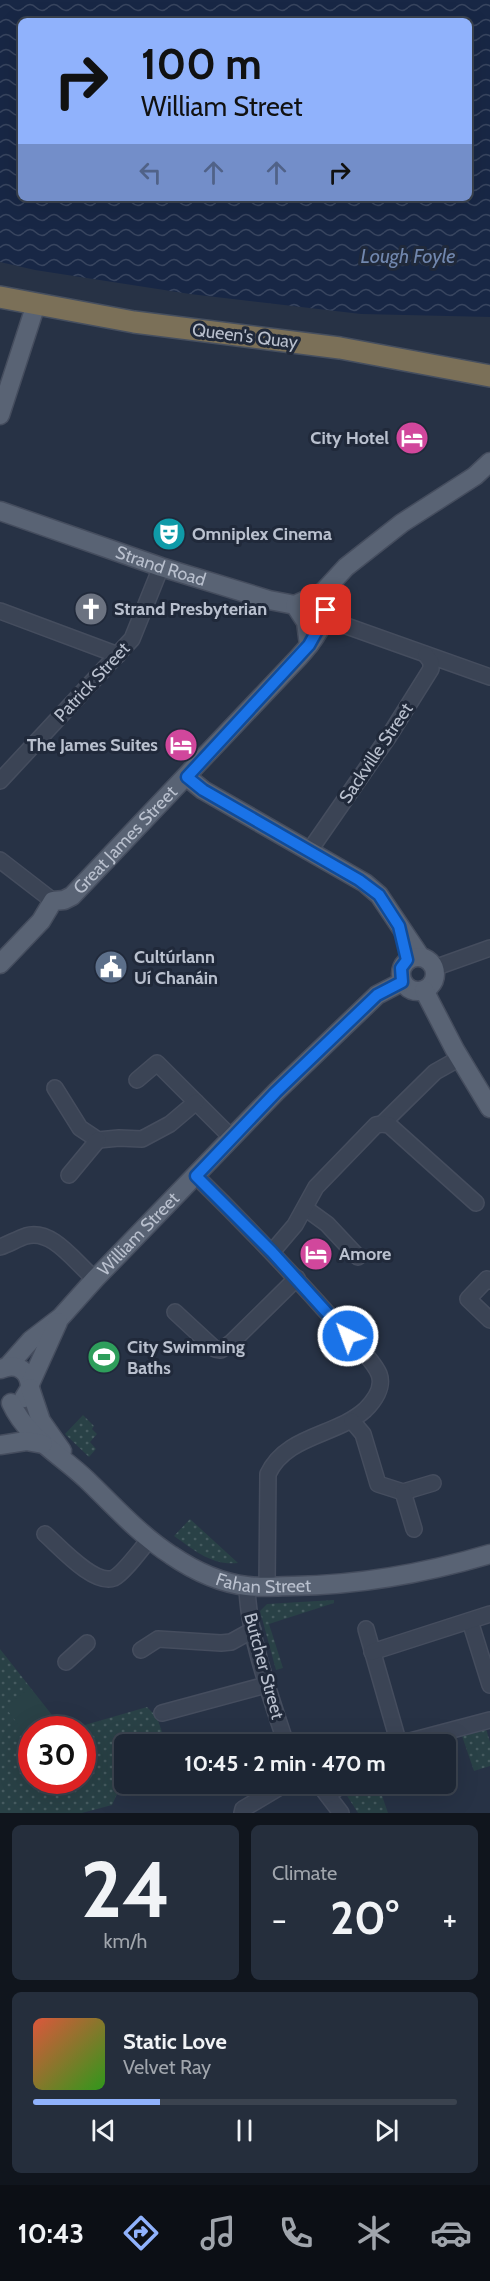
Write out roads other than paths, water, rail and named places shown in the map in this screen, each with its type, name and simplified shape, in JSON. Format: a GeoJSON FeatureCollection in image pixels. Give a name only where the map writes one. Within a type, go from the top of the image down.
{"type":"FeatureCollection","features":[{"type":"Feature","properties":{"kind":"highway","name":"Queen's Quay"},"geometry":{"type":"LineString","coordinates":[[0,297],[134,322],[340,348],[490,376]]}},
{"type":"Feature","properties":{"kind":"main road"},"geometry":{"type":"LineString","coordinates":[[0,415],[36,304]]}},
{"type":"Feature","properties":{"kind":"main road"},"geometry":{"type":"LineString","coordinates":[[309,645],[306,622],[295,605],[323,592],[346,567],[402,523],[482,474],[490,462]]}},
{"type":"Feature","properties":{"kind":"main road","name":"Strand Road"},"geometry":{"type":"LineString","coordinates":[[0,511],[161,567],[269,600],[295,605]]}},
{"type":"Feature","properties":{"kind":"main road"},"geometry":{"type":"LineString","coordinates":[[323,592],[326,610],[324,618]]}},
{"type":"Feature","properties":{"kind":"main road","name":"Great James Street"},"geometry":{"type":"LineString","coordinates":[[0,964],[41,921],[53,901],[64,900],[72,896],[187,777],[309,645],[324,618]]}},
{"type":"Feature","properties":{"kind":"main road"},"geometry":{"type":"LineString","coordinates":[[187,777],[203,790],[310,850],[379,895],[401,930],[413,958]]}},
{"type":"Feature","properties":{"kind":"main road"},"geometry":{"type":"LineString","coordinates":[[413,958],[428,959],[434,968],[433,982],[424,990],[412,990],[402,982],[401,968],[413,958]]}},
{"type":"Feature","properties":{"kind":"main road","name":"William Street"},"geometry":{"type":"LineString","coordinates":[[4,1368],[31,1340],[61,1317],[94,1279],[232,1138],[377,995],[402,982]]}},
{"type":"Feature","properties":{"kind":"main road"},"geometry":{"type":"LineString","coordinates":[[424,990],[490,1108]]}},
{"type":"Feature","properties":{"kind":"main road","name":"William Street"},"geometry":{"type":"LineString","coordinates":[[30,1386],[61,1317]]}},
{"type":"Feature","properties":{"kind":"main road"},"geometry":{"type":"LineString","coordinates":[[0,1439],[8,1426],[5,1401],[25,1398],[30,1386],[23,1370],[18,1367],[4,1368]]}},
{"type":"Feature","properties":{"kind":"main road","name":"Fahan Street"},"geometry":{"type":"LineString","coordinates":[[30,1386],[41,1421],[74,1467]]}},
{"type":"Feature","properties":{"kind":"main road","name":"Fahan Street"},"geometry":{"type":"LineString","coordinates":[[5,1401],[18,1419],[43,1444],[74,1467],[149,1540],[196,1569],[219,1579],[247,1586],[332,1585],[423,1570],[490,1554]]}},
{"type":"Feature","properties":{"kind":"main road"},"geometry":{"type":"LineString","coordinates":[[0,1445],[26,1441],[43,1444]]}},
{"type":"Feature","properties":{"kind":"street","name":"Patrick Street"},"geometry":{"type":"LineString","coordinates":[[0,782],[132,639],[161,567]]}},
{"type":"Feature","properties":{"kind":"street"},"geometry":{"type":"LineString","coordinates":[[0,611],[118,655]]}},
{"type":"Feature","properties":{"kind":"street"},"geometry":{"type":"LineString","coordinates":[[324,618],[490,677]]}},
{"type":"Feature","properties":{"kind":"street","name":"Sackville Street"},"geometry":{"type":"LineString","coordinates":[[310,850],[389,736],[431,669],[431,662],[426,655]]}},
{"type":"Feature","properties":{"kind":"street"},"geometry":{"type":"LineString","coordinates":[[0,860],[53,901]]}},
{"type":"Feature","properties":{"kind":"street"},"geometry":{"type":"LineString","coordinates":[[434,968],[490,948]]}},
{"type":"Feature","properties":{"kind":"street"},"geometry":{"type":"LineString","coordinates":[[382,1124],[435,1072],[460,1058]]}},
{"type":"Feature","properties":{"kind":"street"},"geometry":{"type":"LineString","coordinates":[[137,1080],[157,1063],[232,1138]]}},
{"type":"Feature","properties":{"kind":"street"},"geometry":{"type":"LineString","coordinates":[[55,1088],[80,1128],[98,1140],[142,1139],[170,1124],[196,1102]]}},
{"type":"Feature","properties":{"kind":"street"},"geometry":{"type":"LineString","coordinates":[[272,1252],[295,1225],[316,1187],[376,1125],[389,1125],[476,1203]]}},
{"type":"Feature","properties":{"kind":"street"},"geometry":{"type":"LineString","coordinates":[[69,1175],[98,1140]]}},
{"type":"Feature","properties":{"kind":"street"},"geometry":{"type":"LineString","coordinates":[[196,1176],[297,1278],[379,1373],[380,1384],[375,1400],[352,1421],[296,1444],[273,1464],[268,1474],[267,1586]]}},
{"type":"Feature","properties":{"kind":"street"},"geometry":{"type":"LineString","coordinates":[[305,1208],[327,1224],[358,1257]]}},
{"type":"Feature","properties":{"kind":"street"},"geometry":{"type":"LineString","coordinates":[[0,1247],[27,1235],[38,1234],[51,1238],[94,1279]]}},
{"type":"Feature","properties":{"kind":"street"},"geometry":{"type":"LineString","coordinates":[[174,1312],[215,1348],[221,1350],[297,1278]]}},
{"type":"Feature","properties":{"kind":"street"},"geometry":{"type":"LineString","coordinates":[[490,1281],[487,1279],[468,1299],[490,1320]]}},
{"type":"Feature","properties":{"kind":"street"},"geometry":{"type":"LineString","coordinates":[[352,1421],[363,1434],[378,1484],[404,1492],[434,1483]]}},
{"type":"Feature","properties":{"kind":"street"},"geometry":{"type":"LineString","coordinates":[[404,1492],[414,1529]]}},
{"type":"Feature","properties":{"kind":"street"},"geometry":{"type":"LineString","coordinates":[[45,1534],[90,1574],[106,1580],[116,1577],[149,1540]]}},
{"type":"Feature","properties":{"kind":"street","name":"Butcher Street"},"geometry":{"type":"LineString","coordinates":[[247,1586],[249,1618],[283,1734]]}},
{"type":"Feature","properties":{"kind":"street"},"geometry":{"type":"LineString","coordinates":[[372,1652],[490,1614]]}},
{"type":"Feature","properties":{"kind":"street"},"geometry":{"type":"LineString","coordinates":[[470,1621],[490,1685]]}},
{"type":"Feature","properties":{"kind":"street"},"geometry":{"type":"LineString","coordinates":[[366,1629],[396,1734]]}},
{"type":"Feature","properties":{"kind":"street"},"geometry":{"type":"LineString","coordinates":[[141,1650],[158,1639],[221,1644],[231,1642],[254,1630]]}},
{"type":"Feature","properties":{"kind":"street"},"geometry":{"type":"LineString","coordinates":[[66,1662],[91,1639]]}},
{"type":"Feature","properties":{"kind":"street"},"geometry":{"type":"LineString","coordinates":[[162,1713],[267,1685]]}},
{"type":"Feature","properties":{"kind":"street"},"geometry":{"type":"LineString","coordinates":[[437,1734],[490,1720]]}},
{"type":"Feature","properties":{"kind":"street"},"geometry":{"type":"LineString","coordinates":[[242,1813],[243,1809],[268,1794]]}},
{"type":"Feature","properties":{"kind":"street"},"geometry":{"type":"LineString","coordinates":[[327,1794],[340,1813]]}},
{"type":"Feature","properties":{"kind":"water","name":"Lough Foyle"},"geometry":{"type":"Polygon","coordinates":[[[0,0],[490,0],[490,317],[361,314],[190,294],[35,270],[0,262],[0,0]]]}},
{"type":"Feature","properties":{"kind":"place","name":"City Hotel"},"geometry":{"type":"Point","coordinates":[412,438]}},
{"type":"Feature","properties":{"kind":"place","name":"Omniplex Cinema"},"geometry":{"type":"Point","coordinates":[169,534]}},
{"type":"Feature","properties":{"kind":"place","name":"Strand Presbyterian"},"geometry":{"type":"Point","coordinates":[91,609]}},
{"type":"Feature","properties":{"kind":"place","name":"The James Suites"},"geometry":{"type":"Point","coordinates":[181,745]}},
{"type":"Feature","properties":{"kind":"place","name":"Cultúrlann Uí Chanáin"},"geometry":{"type":"Point","coordinates":[111,967]}},
{"type":"Feature","properties":{"kind":"place","name":"Amore"},"geometry":{"type":"Point","coordinates":[316,1254]}},
{"type":"Feature","properties":{"kind":"place","name":"City Swimming Baths"},"geometry":{"type":"Point","coordinates":[104,1357]}}]}
